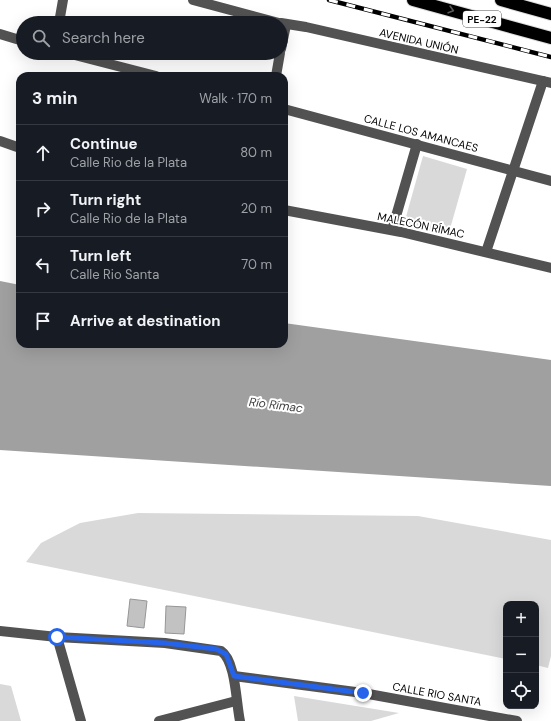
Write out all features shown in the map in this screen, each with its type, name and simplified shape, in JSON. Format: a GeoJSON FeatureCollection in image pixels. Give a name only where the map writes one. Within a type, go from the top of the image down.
{"type":"FeatureCollection","features":[{"type":"Feature","properties":{"kind":"highway","name":"PE-22"},"geometry":{"type":"LineString","coordinates":[[413,0],[551,38]]}},
{"type":"Feature","properties":{"kind":"highway","name":"PE-22"},"geometry":{"type":"LineString","coordinates":[[501,0],[551,14]]}},
{"type":"Feature","properties":{"kind":"street"},"geometry":{"type":"LineString","coordinates":[[60,16],[63,0]]}},
{"type":"Feature","properties":{"kind":"street","name":"AVENIDA UNIÓN"},"geometry":{"type":"LineString","coordinates":[[194,0],[253,16]]}},
{"type":"Feature","properties":{"kind":"street","name":"AVENIDA UNIÓN"},"geometry":{"type":"LineString","coordinates":[[288,25],[547,82]]}},
{"type":"Feature","properties":{"kind":"street"},"geometry":{"type":"LineString","coordinates":[[0,34],[16,39]]}},
{"type":"Feature","properties":{"kind":"street"},"geometry":{"type":"LineString","coordinates":[[94,60],[141,72]]}},
{"type":"Feature","properties":{"kind":"street"},"geometry":{"type":"LineString","coordinates":[[277,72],[279,60]]}},
{"type":"Feature","properties":{"kind":"street"},"geometry":{"type":"LineString","coordinates":[[486,252],[513,171],[547,82]]}},
{"type":"Feature","properties":{"kind":"street","name":"CALLE LOS AMANCAES"},"geometry":{"type":"LineString","coordinates":[[288,110],[551,181]]}},
{"type":"Feature","properties":{"kind":"street"},"geometry":{"type":"LineString","coordinates":[[0,140],[16,146]]}},
{"type":"Feature","properties":{"kind":"street"},"geometry":{"type":"LineString","coordinates":[[392,230],[417,144]]}},
{"type":"Feature","properties":{"kind":"street","name":"MALECÓN RÍMAC"},"geometry":{"type":"LineString","coordinates":[[288,211],[392,230],[551,268]]}},
{"type":"Feature","properties":{"kind":"street"},"geometry":{"type":"LineString","coordinates":[[0,631],[57,637],[165,643],[216,649],[226,654],[234,676],[236,701],[240,721]]}},
{"type":"Feature","properties":{"kind":"street"},"geometry":{"type":"LineString","coordinates":[[57,637],[82,721]]}},
{"type":"Feature","properties":{"kind":"street","name":"CALLE RIO SANTA"},"geometry":{"type":"LineString","coordinates":[[234,676],[363,693],[517,721]]}},
{"type":"Feature","properties":{"kind":"street"},"geometry":{"type":"LineString","coordinates":[[159,721],[236,701]]}},
{"type":"Feature","properties":{"kind":"shaded area"},"geometry":{"type":"Polygon","coordinates":[[[423,156],[467,169],[448,236],[404,224],[423,156]]]}},
{"type":"Feature","properties":{"kind":"shaded area"},"geometry":{"type":"Polygon","coordinates":[[[138,513],[418,516],[551,540],[551,656],[548,668],[539,666],[539,601],[503,601],[503,658],[26,562],[41,543],[80,523],[138,513]]]}},
{"type":"Feature","properties":{"kind":"shaded area"},"geometry":{"type":"Polygon","coordinates":[[[0,684],[11,686],[21,721],[0,721],[0,684]]]}},
{"type":"Feature","properties":{"kind":"shaded area"},"geometry":{"type":"Polygon","coordinates":[[[294,696],[399,713],[371,721],[298,721],[294,696]]]}},
{"type":"Feature","properties":{"kind":"water","name":"Río Rímac"},"geometry":{"type":"Polygon","coordinates":[[[0,281],[16,284],[16,348],[288,348],[288,324],[551,360],[551,486],[0,450],[0,281]]]}},
{"type":"Feature","properties":{"kind":"building"},"geometry":{"type":"Polygon","coordinates":[[[130,599],[147,601],[144,628],[127,626],[130,599]]]}},
{"type":"Feature","properties":{"kind":"building"},"geometry":{"type":"Polygon","coordinates":[[[166,606],[186,607],[184,634],[165,633],[166,606]]]}},
{"type":"Feature","properties":{"kind":"railway"},"geometry":{"type":"LineString","coordinates":[[329,0],[551,57]]}},
{"type":"Feature","properties":{"kind":"route"},"geometry":{"type":"LineString","coordinates":[[57,637],[165,643],[216,649],[226,654],[234,676],[363,693]]}}]}
